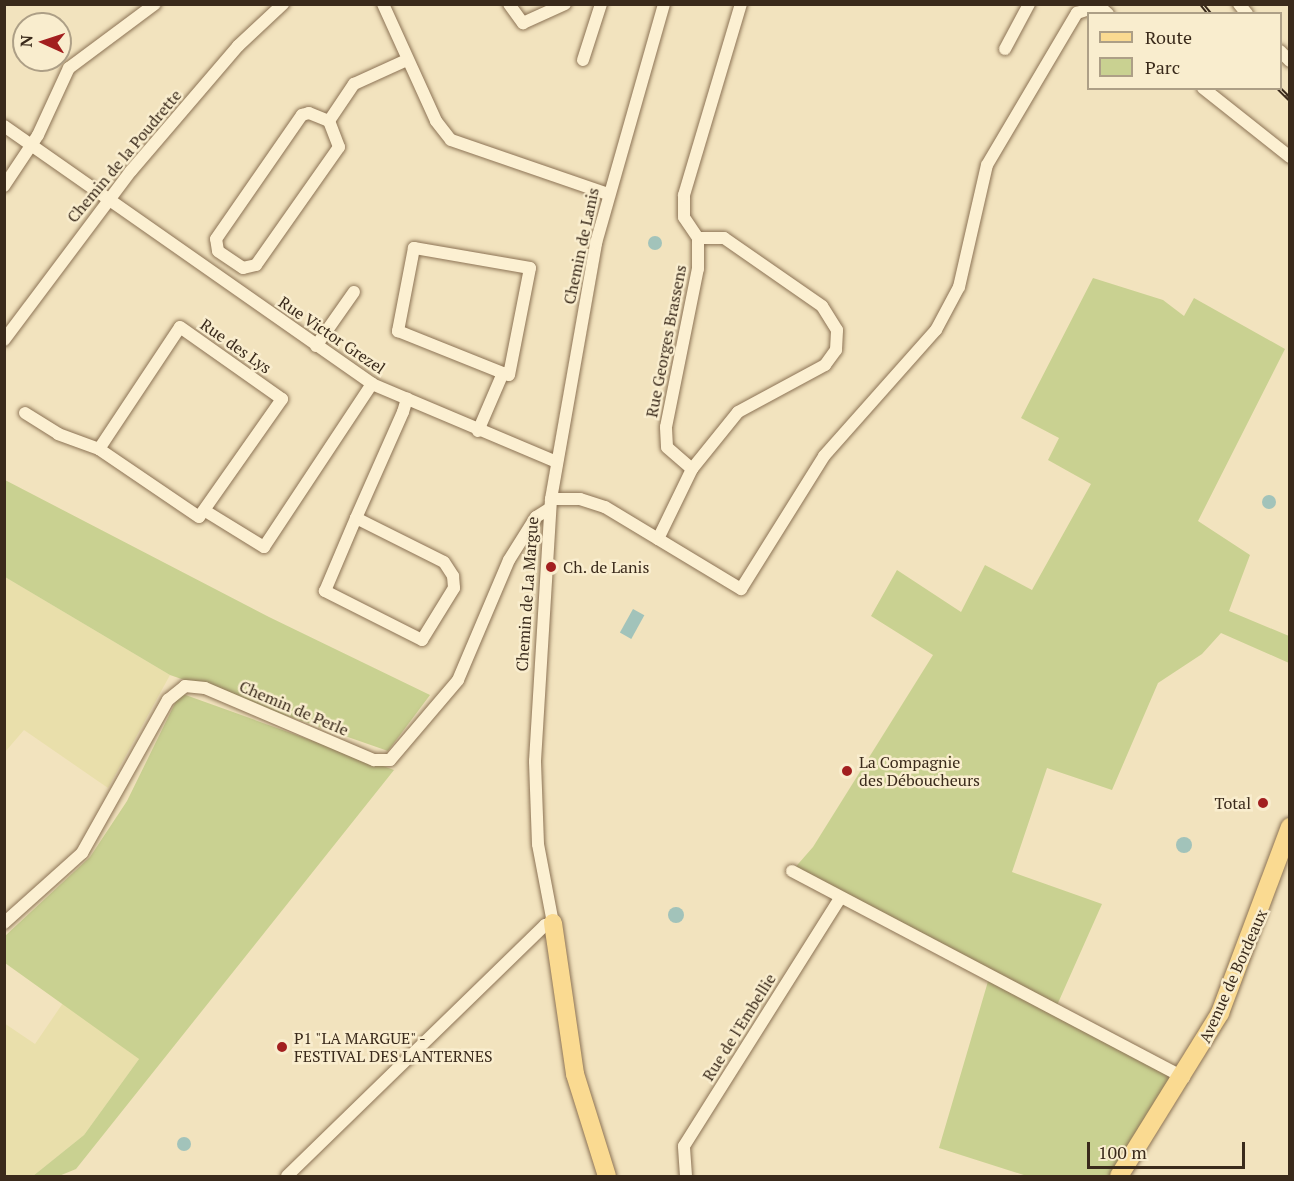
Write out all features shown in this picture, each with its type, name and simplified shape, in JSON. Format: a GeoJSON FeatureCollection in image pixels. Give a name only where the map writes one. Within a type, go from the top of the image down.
{"type":"FeatureCollection","features":[{"type":"Feature","properties":{"kind":"main road","name":"Avenue de Bordeaux"},"geometry":{"type":"LineString","coordinates":[[1119,1176],[1184,1078],[1248,949],[1290,827]]}},
{"type":"Feature","properties":{"kind":"main road"},"geometry":{"type":"LineString","coordinates":[[553,923],[575,1074],[607,1176]]}},
{"type":"Feature","properties":{"kind":"street"},"geometry":{"type":"LineString","coordinates":[[4,186],[33,145],[69,68],[155,4]]}},
{"type":"Feature","properties":{"kind":"street","name":"Chemin de la Poudrette"},"geometry":{"type":"LineString","coordinates":[[4,340],[107,200],[238,46],[283,4]]}},
{"type":"Feature","properties":{"kind":"street"},"geometry":{"type":"LineString","coordinates":[[383,4],[407,60],[451,140],[608,194]]}},
{"type":"Feature","properties":{"kind":"street"},"geometry":{"type":"LineString","coordinates":[[509,4],[523,23],[565,4]]}},
{"type":"Feature","properties":{"kind":"street"},"geometry":{"type":"LineString","coordinates":[[583,60],[601,4]]}},
{"type":"Feature","properties":{"kind":"street","name":"Chemin de Lanis"},"geometry":{"type":"LineString","coordinates":[[550,504],[608,194],[664,4]]}},
{"type":"Feature","properties":{"kind":"street","name":"Rue Georges Brassens"},"geometry":{"type":"LineString","coordinates":[[692,469],[668,447],[667,437],[679,346],[698,269],[698,238],[684,217],[684,195],[741,4]]}},
{"type":"Feature","properties":{"kind":"street"},"geometry":{"type":"LineString","coordinates":[[1005,49],[1029,4]]}},
{"type":"Feature","properties":{"kind":"street","name":"Chemin de La Margue"},"geometry":{"type":"LineString","coordinates":[[553,923],[536,818],[537,674],[550,504],[589,501],[741,589],[824,456],[936,330],[959,287],[987,165],[1077,13],[1085,7],[1099,6],[1106,12]]}},
{"type":"Feature","properties":{"kind":"street"},"geometry":{"type":"LineString","coordinates":[[329,121],[354,84],[407,60]]}},
{"type":"Feature","properties":{"kind":"street"},"geometry":{"type":"LineString","coordinates":[[1206,90],[1290,157]]}},
{"type":"Feature","properties":{"kind":"street"},"geometry":{"type":"LineString","coordinates":[[302,115],[329,121],[339,147],[256,265],[243,268],[218,251],[216,239],[302,115]]}},
{"type":"Feature","properties":{"kind":"street","name":"Rue Victor Grezel"},"geometry":{"type":"LineString","coordinates":[[4,126],[372,384],[478,431],[557,462]]}},
{"type":"Feature","properties":{"kind":"street"},"geometry":{"type":"LineString","coordinates":[[658,539],[692,469],[738,412],[825,365],[836,350],[837,330],[822,306],[724,238],[698,238]]}},
{"type":"Feature","properties":{"kind":"street"},"geometry":{"type":"LineString","coordinates":[[414,248],[530,268],[509,375],[503,373],[398,331],[414,248]]}},
{"type":"Feature","properties":{"kind":"street"},"geometry":{"type":"LineString","coordinates":[[221,278],[233,261]]}},
{"type":"Feature","properties":{"kind":"street"},"geometry":{"type":"LineString","coordinates":[[316,346],[354,292]]}},
{"type":"Feature","properties":{"kind":"street","name":"Rue des Lys"},"geometry":{"type":"LineString","coordinates":[[99,449],[180,327],[282,399],[207,512]]}},
{"type":"Feature","properties":{"kind":"street"},"geometry":{"type":"LineString","coordinates":[[478,431],[503,373]]}},
{"type":"Feature","properties":{"kind":"street"},"geometry":{"type":"LineString","coordinates":[[25,412],[58,434],[99,449],[200,517],[207,512],[264,547],[372,384]]}},
{"type":"Feature","properties":{"kind":"street"},"geometry":{"type":"LineString","coordinates":[[356,518],[444,562],[453,576],[454,588],[422,640],[328,596],[325,591],[356,518],[407,399]]}},
{"type":"Feature","properties":{"kind":"street","name":"Chemin de Perle"},"geometry":{"type":"LineString","coordinates":[[4,924],[82,853],[168,700],[185,686],[205,688],[374,759],[390,759],[458,680],[509,560],[536,517],[550,504]]}},
{"type":"Feature","properties":{"kind":"street"},"geometry":{"type":"LineString","coordinates":[[792,871],[839,900],[1184,1078]]}},
{"type":"Feature","properties":{"kind":"street","name":"Rue de l'Embellie"},"geometry":{"type":"LineString","coordinates":[[686,1176],[684,1146],[839,900]]}},
{"type":"Feature","properties":{"kind":"street"},"geometry":{"type":"LineString","coordinates":[[287,1176],[545,925],[553,923]]}},
{"type":"Feature","properties":{"kind":"shaded area"},"geometry":{"type":"Polygon","coordinates":[[[5,577],[170,675],[108,788],[24,730],[5,752],[5,577]]]}},
{"type":"Feature","properties":{"kind":"shaded area"},"geometry":{"type":"Polygon","coordinates":[[[63,1003],[139,1059],[84,1135],[33,1176],[5,1176],[4,1023],[35,1044],[63,1003]]]}},
{"type":"Feature","properties":{"kind":"green space"},"geometry":{"type":"Polygon","coordinates":[[[1093,278],[1163,300],[1184,316],[1194,298],[1285,349],[1198,521],[1250,555],[1229,611],[1289,636],[1289,663],[1221,633],[1202,654],[1158,683],[1112,790],[1047,768],[1012,872],[1102,904],[1054,1012],[1184,1078],[1119,1176],[1027,1176],[939,1148],[989,978],[792,871],[813,847],[933,655],[871,616],[897,570],[961,612],[985,565],[1032,590],[1091,484],[1048,460],[1059,438],[1021,418],[1093,278]]]}},
{"type":"Feature","properties":{"kind":"green space"},"geometry":{"type":"Polygon","coordinates":[[[5,480],[269,617],[430,695],[388,751],[170,675],[5,577],[5,480]]]}},
{"type":"Feature","properties":{"kind":"green space"},"geometry":{"type":"Polygon","coordinates":[[[180,693],[394,770],[76,1169],[59,1176],[33,1176],[84,1135],[139,1059],[5,963],[5,936],[90,857],[127,801],[180,693]]]}},
{"type":"Feature","properties":{"kind":"water"},"geometry":{"type":"Polygon","coordinates":[[[652,236],[658,236],[662,243],[658,250],[652,250],[648,246],[648,240],[652,236]]]}},
{"type":"Feature","properties":{"kind":"water"},"geometry":{"type":"Polygon","coordinates":[[[1269,495],[1274,497],[1276,502],[1274,507],[1269,509],[1264,507],[1262,502],[1264,497],[1269,495]]]}},
{"type":"Feature","properties":{"kind":"water"},"geometry":{"type":"Polygon","coordinates":[[[633,609],[644,615],[631,639],[620,633],[633,609]]]}},
{"type":"Feature","properties":{"kind":"water"},"geometry":{"type":"Polygon","coordinates":[[[1184,837],[1192,845],[1184,853],[1176,845],[1184,837]]]}},
{"type":"Feature","properties":{"kind":"water"},"geometry":{"type":"Polygon","coordinates":[[[676,907],[682,909],[684,915],[682,921],[676,923],[670,921],[668,915],[670,909],[676,907]]]}},
{"type":"Feature","properties":{"kind":"water"},"geometry":{"type":"Polygon","coordinates":[[[184,1137],[189,1139],[191,1144],[189,1149],[184,1151],[179,1149],[177,1144],[179,1139],[184,1137]]]}},
{"type":"Feature","properties":{"kind":"railway"},"geometry":{"type":"LineString","coordinates":[[1202,4],[1208,12]]}},
{"type":"Feature","properties":{"kind":"railway"},"geometry":{"type":"LineString","coordinates":[[1281,90],[1290,99]]}},
{"type":"Feature","properties":{"kind":"place","name":"Ch. de Lanis"},"geometry":{"type":"Point","coordinates":[551,567]}},
{"type":"Feature","properties":{"kind":"place","name":"La Compagnie des Déboucheurs"},"geometry":{"type":"Point","coordinates":[847,771]}},
{"type":"Feature","properties":{"kind":"place","name":"Total"},"geometry":{"type":"Point","coordinates":[1263,803]}},
{"type":"Feature","properties":{"kind":"place","name":"P1 \"LA MARGUE\" - FESTIVAL DES LANTERNES"},"geometry":{"type":"Point","coordinates":[282,1047]}}]}
